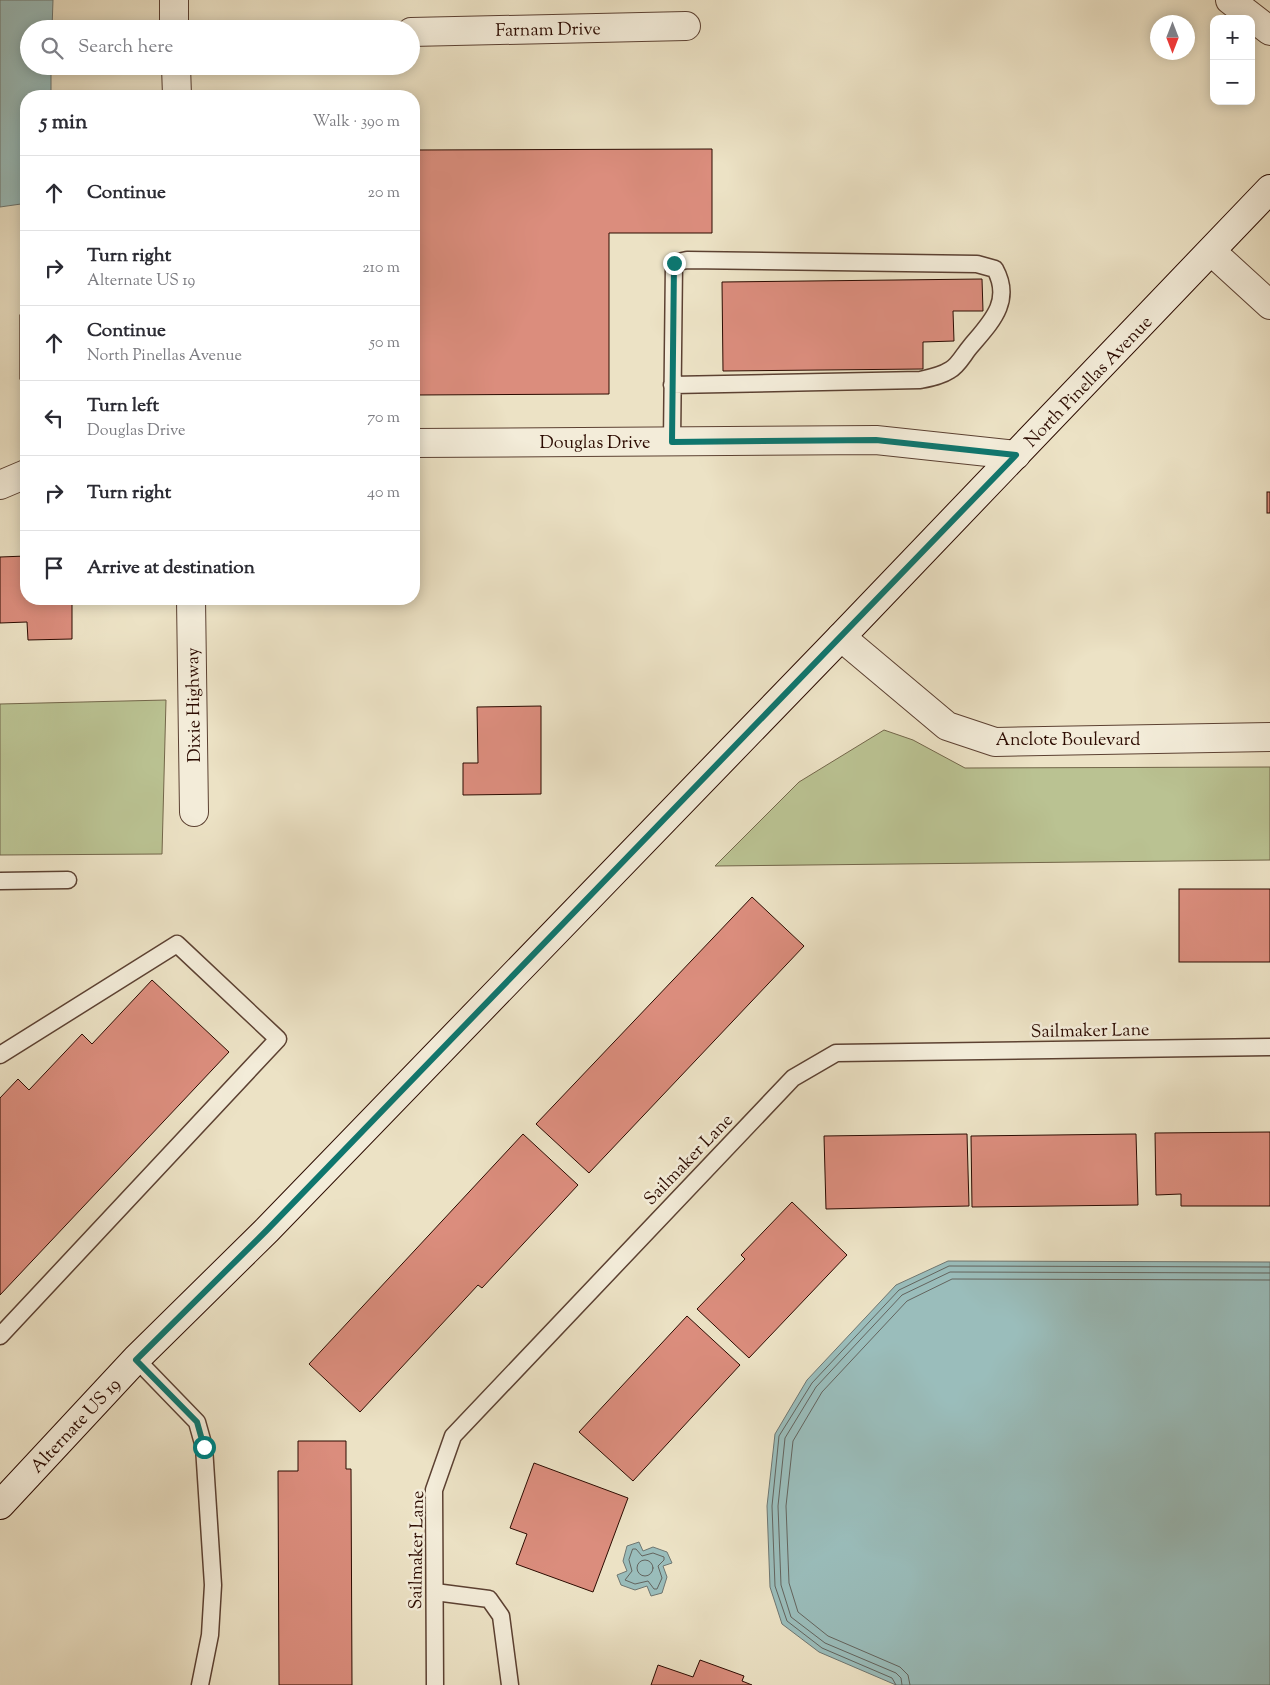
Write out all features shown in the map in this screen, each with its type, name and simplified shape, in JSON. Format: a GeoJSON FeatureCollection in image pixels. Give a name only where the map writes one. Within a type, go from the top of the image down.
{"type":"FeatureCollection","features":[{"type":"Feature","properties":{"kind":"main road"},"geometry":{"type":"LineString","coordinates":[[174,0],[174,20]]}},
{"type":"Feature","properties":{"kind":"main road"},"geometry":{"type":"LineString","coordinates":[[1230,0],[1270,32]]}},
{"type":"Feature","properties":{"kind":"main road","name":"Farnam Drive"},"geometry":{"type":"LineString","coordinates":[[420,32],[686,26]]}},
{"type":"Feature","properties":{"kind":"main road"},"geometry":{"type":"LineString","coordinates":[[176,75],[177,90]]}},
{"type":"Feature","properties":{"kind":"main road","name":"North Pinellas Avenue"},"geometry":{"type":"LineString","coordinates":[[841,637],[1212,252],[1270,189]]}},
{"type":"Feature","properties":{"kind":"main road"},"geometry":{"type":"LineString","coordinates":[[1212,252],[1270,305]]}},
{"type":"Feature","properties":{"kind":"main road","name":"Douglas Drive"},"geometry":{"type":"LineString","coordinates":[[420,444],[876,440],[1016,455]]}},
{"type":"Feature","properties":{"kind":"main road"},"geometry":{"type":"LineString","coordinates":[[0,485],[20,477]]}},
{"type":"Feature","properties":{"kind":"main road","name":"Dixie Highway"},"geometry":{"type":"LineString","coordinates":[[191,605],[194,812]]}},
{"type":"Feature","properties":{"kind":"main road","name":"Anclote Boulevard"},"geometry":{"type":"LineString","coordinates":[[841,637],[947,726],[995,742],[1270,737]]}},
{"type":"Feature","properties":{"kind":"main road","name":"Alternate US 19"},"geometry":{"type":"LineString","coordinates":[[0,1505],[136,1360],[267,1230],[841,637]]}},
{"type":"Feature","properties":{"kind":"lane"},"geometry":{"type":"LineString","coordinates":[[672,385],[920,380],[933,378],[951,370],[995,318],[1002,295],[1001,281],[995,269],[977,264],[688,260],[674,263],[672,385],[672,442]]}},
{"type":"Feature","properties":{"kind":"lane"},"geometry":{"type":"LineString","coordinates":[[0,881],[68,880]]}},
{"type":"Feature","properties":{"kind":"lane"},"geometry":{"type":"LineString","coordinates":[[0,1055],[177,944],[278,1039],[0,1336]]}},
{"type":"Feature","properties":{"kind":"lane","name":"Sailmaker Lane"},"geometry":{"type":"LineString","coordinates":[[435,1685],[434,1490],[453,1436],[793,1078],[836,1053],[1270,1047]]}},
{"type":"Feature","properties":{"kind":"lane"},"geometry":{"type":"LineString","coordinates":[[136,1360],[197,1422],[204,1447],[213,1585],[210,1635],[200,1685]]}},
{"type":"Feature","properties":{"kind":"lane"},"geometry":{"type":"LineString","coordinates":[[435,1592],[489,1599],[501,1616],[510,1685]]}},
{"type":"Feature","properties":{"kind":"green space"},"geometry":{"type":"Polygon","coordinates":[[[166,700],[162,854],[0,855],[0,704],[166,700]]]}},
{"type":"Feature","properties":{"kind":"green space"},"geometry":{"type":"Polygon","coordinates":[[[884,730],[913,740],[965,768],[1270,767],[1270,860],[715,866],[799,782],[884,730]]]}},
{"type":"Feature","properties":{"kind":"water"},"geometry":{"type":"Polygon","coordinates":[[[0,0],[53,0],[52,20],[20,20],[20,75],[51,75],[51,90],[20,90],[20,204],[0,207],[0,0]]]}},
{"type":"Feature","properties":{"kind":"water"},"geometry":{"type":"Polygon","coordinates":[[[948,1261],[1270,1262],[1270,1685],[896,1685],[819,1652],[782,1624],[770,1587],[767,1506],[775,1434],[807,1380],[896,1285],[948,1261]]]}},
{"type":"Feature","properties":{"kind":"water"},"geometry":{"type":"Polygon","coordinates":[[[639,1542],[643,1551],[653,1547],[667,1552],[672,1563],[663,1566],[667,1577],[662,1593],[651,1596],[647,1586],[635,1590],[621,1585],[617,1575],[627,1571],[623,1561],[627,1546],[639,1542]]]}},
{"type":"Feature","properties":{"kind":"building"},"geometry":{"type":"Polygon","coordinates":[[[712,149],[712,233],[609,233],[609,394],[420,395],[420,150],[712,149]]]}},
{"type":"Feature","properties":{"kind":"building"},"geometry":{"type":"Polygon","coordinates":[[[982,279],[983,311],[953,311],[954,341],[923,342],[923,369],[723,371],[722,282],[982,279]]]}},
{"type":"Feature","properties":{"kind":"building"},"geometry":{"type":"Polygon","coordinates":[[[1267,492],[1270,492],[1270,513],[1267,513],[1267,492]]]}},
{"type":"Feature","properties":{"kind":"building"},"geometry":{"type":"Polygon","coordinates":[[[20,556],[20,605],[72,605],[72,639],[28,640],[27,622],[0,623],[0,557],[20,556]]]}},
{"type":"Feature","properties":{"kind":"building"},"geometry":{"type":"Polygon","coordinates":[[[541,706],[541,794],[463,795],[463,763],[478,763],[477,707],[541,706]]]}},
{"type":"Feature","properties":{"kind":"building"},"geometry":{"type":"Polygon","coordinates":[[[1179,889],[1270,889],[1270,962],[1179,962],[1179,889]]]}},
{"type":"Feature","properties":{"kind":"building"},"geometry":{"type":"Polygon","coordinates":[[[752,897],[804,946],[589,1173],[536,1124],[752,897]]]}},
{"type":"Feature","properties":{"kind":"building"},"geometry":{"type":"Polygon","coordinates":[[[152,980],[229,1052],[0,1295],[0,1098],[18,1079],[29,1090],[82,1034],[92,1044],[152,980]]]}},
{"type":"Feature","properties":{"kind":"building"},"geometry":{"type":"Polygon","coordinates":[[[1270,1132],[1270,1206],[1181,1206],[1181,1194],[1156,1195],[1155,1133],[1270,1132]]]}},
{"type":"Feature","properties":{"kind":"building"},"geometry":{"type":"Polygon","coordinates":[[[523,1134],[578,1185],[482,1288],[478,1285],[360,1412],[309,1364],[523,1134]]]}},
{"type":"Feature","properties":{"kind":"building"},"geometry":{"type":"Polygon","coordinates":[[[967,1134],[969,1206],[826,1209],[824,1136],[967,1134]]]}},
{"type":"Feature","properties":{"kind":"building"},"geometry":{"type":"Polygon","coordinates":[[[1136,1134],[1138,1205],[972,1207],[971,1136],[1136,1134]]]}},
{"type":"Feature","properties":{"kind":"building"},"geometry":{"type":"Polygon","coordinates":[[[792,1202],[847,1255],[749,1358],[697,1309],[745,1259],[741,1255],[792,1202]]]}},
{"type":"Feature","properties":{"kind":"building"},"geometry":{"type":"Polygon","coordinates":[[[687,1316],[740,1365],[633,1481],[579,1432],[687,1316]]]}},
{"type":"Feature","properties":{"kind":"building"},"geometry":{"type":"Polygon","coordinates":[[[298,1441],[346,1441],[346,1469],[351,1469],[352,1685],[279,1685],[278,1471],[298,1471],[298,1441]]]}},
{"type":"Feature","properties":{"kind":"building"},"geometry":{"type":"Polygon","coordinates":[[[534,1463],[628,1498],[593,1592],[516,1564],[527,1534],[510,1528],[534,1463]]]}},
{"type":"Feature","properties":{"kind":"building"},"geometry":{"type":"Polygon","coordinates":[[[700,1660],[744,1676],[742,1681],[752,1685],[651,1685],[658,1665],[693,1677],[700,1660]]]}},
{"type":"Feature","properties":{"kind":"route"},"geometry":{"type":"LineString","coordinates":[[204,1447],[197,1422],[136,1360],[267,1230],[1016,455],[876,440],[672,442],[674,263]]}}]}
